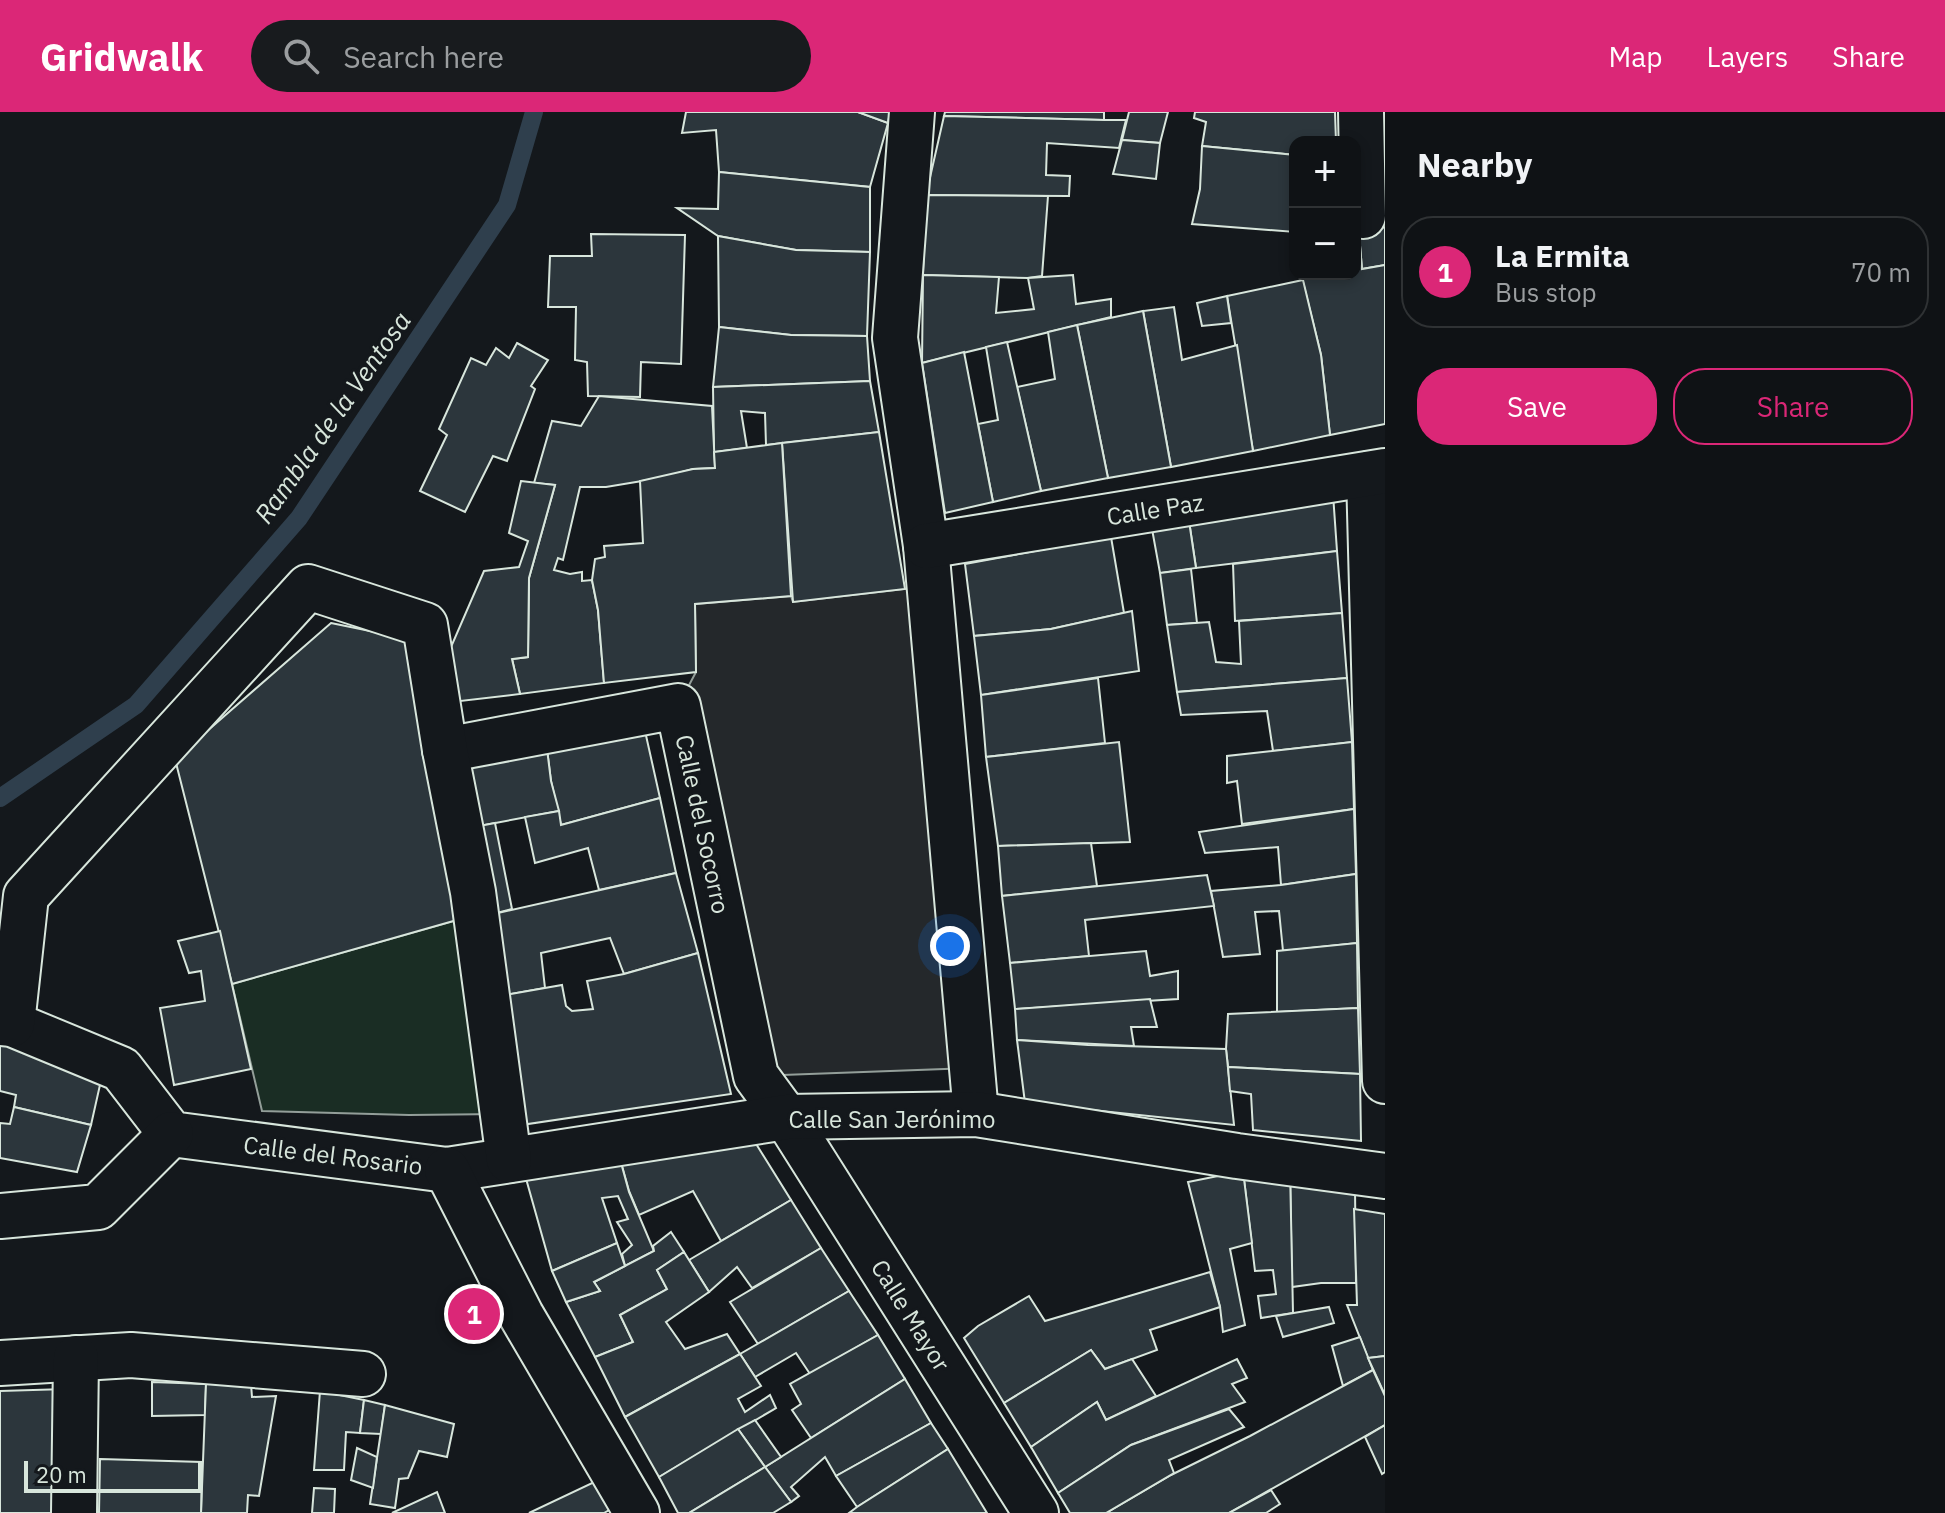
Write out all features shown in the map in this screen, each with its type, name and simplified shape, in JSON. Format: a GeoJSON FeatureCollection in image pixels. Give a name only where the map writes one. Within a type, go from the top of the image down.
{"type":"FeatureCollection","features":[{"type":"Feature","properties":{"kind":"street"},"geometry":{"type":"LineString","coordinates":[[912,112],[895,338],[926,546],[976,1114]]}},
{"type":"Feature","properties":{"kind":"street"},"geometry":{"type":"LineString","coordinates":[[1363,216],[1369,125]]}},
{"type":"Feature","properties":{"kind":"street"},"geometry":{"type":"LineString","coordinates":[[1377,472],[1385,1081]]}},
{"type":"Feature","properties":{"kind":"street","name":"Calle Paz"},"geometry":{"type":"LineString","coordinates":[[926,546],[1377,472]]}},
{"type":"Feature","properties":{"kind":"street"},"geometry":{"type":"LineString","coordinates":[[0,1216],[98,1207],[171,1134],[121,1069],[6,1023],[26,896],[308,587],[425,625],[445,750],[473,892],[509,1160]]}},
{"type":"Feature","properties":{"kind":"street","name":"Calle del Socorro"},"geometry":{"type":"LineString","coordinates":[[445,750],[678,706],[756,1076],[786,1117]]}},
{"type":"Feature","properties":{"kind":"street","name":"Calle San Jerónimo"},"geometry":{"type":"LineString","coordinates":[[447,1170],[786,1117],[976,1114],[1237,1156],[1385,1176]]}},
{"type":"Feature","properties":{"kind":"street","name":"Calle Mayor"},"geometry":{"type":"LineString","coordinates":[[786,1117],[1036,1513]]}},
{"type":"Feature","properties":{"kind":"street","name":"Calle del Rosario"},"geometry":{"type":"LineString","coordinates":[[171,1134],[447,1170],[521,1315],[637,1513]]}},
{"type":"Feature","properties":{"kind":"street"},"geometry":{"type":"LineString","coordinates":[[0,1363],[131,1355],[363,1374]]}},
{"type":"Feature","properties":{"kind":"street"},"geometry":{"type":"LineString","coordinates":[[74,1513],[76,1358]]}},
{"type":"Feature","properties":{"kind":"green space"},"geometry":{"type":"Polygon","coordinates":[[[471,916],[500,1114],[262,1111],[232,984],[471,916]]]}},
{"type":"Feature","properties":{"kind":"shaded area"},"geometry":{"type":"Polygon","coordinates":[[[930,586],[971,1068],[756,1076],[678,706],[696,672],[695,604],[791,596],[793,602],[930,586]]]}},
{"type":"Feature","properties":{"kind":"building"},"geometry":{"type":"Polygon","coordinates":[[[686,112],[858,112],[888,123],[870,187],[719,172],[716,130],[682,133],[686,112]]]}},
{"type":"Feature","properties":{"kind":"building"},"geometry":{"type":"Polygon","coordinates":[[[858,112],[890,112],[888,123],[858,112]]]}},
{"type":"Feature","properties":{"kind":"building"},"geometry":{"type":"Polygon","coordinates":[[[945,112],[1104,112],[1104,120],[944,116],[945,112]]]}},
{"type":"Feature","properties":{"kind":"building"},"geometry":{"type":"Polygon","coordinates":[[[1129,112],[1168,112],[1160,143],[1122,140],[1129,112]]]}},
{"type":"Feature","properties":{"kind":"building"},"geometry":{"type":"Polygon","coordinates":[[[1195,112],[1335,112],[1336,136],[1289,136],[1289,154],[1202,146],[1206,122],[1194,118],[1195,112]]]}},
{"type":"Feature","properties":{"kind":"building"},"geometry":{"type":"Polygon","coordinates":[[[944,116],[1126,120],[1119,148],[1047,143],[1046,175],[1070,176],[1069,196],[926,195],[944,116]]]}},
{"type":"Feature","properties":{"kind":"building"},"geometry":{"type":"Polygon","coordinates":[[[1122,140],[1160,143],[1156,179],[1113,174],[1122,140]]]}},
{"type":"Feature","properties":{"kind":"building"},"geometry":{"type":"Polygon","coordinates":[[[1202,146],[1289,154],[1289,232],[1192,224],[1200,189],[1202,146]]]}},
{"type":"Feature","properties":{"kind":"building"},"geometry":{"type":"Polygon","coordinates":[[[719,172],[870,187],[870,252],[796,250],[718,236],[677,208],[718,209],[719,172]]]}},
{"type":"Feature","properties":{"kind":"building"},"geometry":{"type":"Polygon","coordinates":[[[926,195],[1048,196],[1042,276],[923,275],[926,195]]]}},
{"type":"Feature","properties":{"kind":"building"},"geometry":{"type":"Polygon","coordinates":[[[1385,227],[1385,265],[1362,269],[1361,233],[1385,227]]]}},
{"type":"Feature","properties":{"kind":"building"},"geometry":{"type":"Polygon","coordinates":[[[591,234],[685,235],[681,364],[641,362],[640,397],[588,396],[587,362],[575,360],[576,307],[548,307],[550,256],[592,256],[591,234]]]}},
{"type":"Feature","properties":{"kind":"building"},"geometry":{"type":"Polygon","coordinates":[[[718,236],[796,250],[870,252],[867,336],[791,335],[719,327],[718,236]]]}},
{"type":"Feature","properties":{"kind":"building"},"geometry":{"type":"Polygon","coordinates":[[[1361,257],[1362,269],[1385,265],[1385,424],[1330,435],[1321,355],[1302,280],[1361,280],[1361,257]]]}},
{"type":"Feature","properties":{"kind":"building"},"geometry":{"type":"Polygon","coordinates":[[[923,275],[999,277],[996,313],[1034,309],[1028,278],[1073,275],[1076,304],[1111,299],[1111,317],[922,363],[923,275]]]}},
{"type":"Feature","properties":{"kind":"building"},"geometry":{"type":"Polygon","coordinates":[[[1303,280],[1321,355],[1330,435],[1253,451],[1227,296],[1303,280]]]}},
{"type":"Feature","properties":{"kind":"building"},"geometry":{"type":"Polygon","coordinates":[[[1227,296],[1231,323],[1202,326],[1197,303],[1227,296]]]}},
{"type":"Feature","properties":{"kind":"building"},"geometry":{"type":"Polygon","coordinates":[[[1174,307],[1182,360],[1237,345],[1253,451],[1171,467],[1143,311],[1174,307]]]}},
{"type":"Feature","properties":{"kind":"building"},"geometry":{"type":"Polygon","coordinates":[[[1143,311],[1171,467],[1108,478],[1077,325],[1143,311]]]}},
{"type":"Feature","properties":{"kind":"building"},"geometry":{"type":"Polygon","coordinates":[[[1077,325],[1108,478],[1041,491],[1017,387],[1055,379],[1048,332],[1077,325]]]}},
{"type":"Feature","properties":{"kind":"building"},"geometry":{"type":"Polygon","coordinates":[[[719,327],[791,335],[867,336],[870,381],[713,387],[719,327]]]}},
{"type":"Feature","properties":{"kind":"building"},"geometry":{"type":"Polygon","coordinates":[[[1007,342],[1041,491],[993,502],[978,424],[998,420],[986,347],[1007,342]]]}},
{"type":"Feature","properties":{"kind":"building"},"geometry":{"type":"Polygon","coordinates":[[[517,343],[548,360],[531,386],[535,389],[507,461],[493,456],[465,512],[420,491],[447,435],[439,429],[471,358],[486,365],[496,348],[509,358],[517,343]]]}},
{"type":"Feature","properties":{"kind":"building"},"geometry":{"type":"Polygon","coordinates":[[[964,352],[993,502],[945,513],[922,363],[964,352]]]}},
{"type":"Feature","properties":{"kind":"building"},"geometry":{"type":"Polygon","coordinates":[[[870,381],[879,432],[766,445],[765,413],[741,411],[747,448],[714,452],[713,387],[870,381]]]}},
{"type":"Feature","properties":{"kind":"building"},"geometry":{"type":"Polygon","coordinates":[[[599,396],[712,406],[715,468],[693,469],[606,487],[580,487],[563,560],[558,558],[554,570],[570,574],[582,572],[582,581],[592,580],[598,610],[604,683],[520,694],[512,659],[528,657],[529,578],[555,485],[534,483],[552,421],[581,426],[599,396]]]}},
{"type":"Feature","properties":{"kind":"building"},"geometry":{"type":"Polygon","coordinates":[[[879,432],[905,589],[793,602],[782,443],[879,432]]]}},
{"type":"Feature","properties":{"kind":"building"},"geometry":{"type":"Polygon","coordinates":[[[782,443],[791,596],[695,604],[696,672],[604,683],[598,610],[592,580],[595,559],[605,557],[604,546],[643,543],[640,481],[693,469],[715,468],[714,452],[782,443]]]}},
{"type":"Feature","properties":{"kind":"building"},"geometry":{"type":"Polygon","coordinates":[[[521,481],[555,485],[529,578],[528,657],[512,659],[520,694],[452,702],[444,663],[484,571],[519,567],[528,541],[509,533],[521,481]]]}},
{"type":"Feature","properties":{"kind":"building"},"geometry":{"type":"Polygon","coordinates":[[[1333,494],[1337,551],[1196,568],[1189,521],[1333,494]]]}},
{"type":"Feature","properties":{"kind":"building"},"geometry":{"type":"Polygon","coordinates":[[[1189,521],[1196,568],[1160,573],[1152,529],[1189,521]]]}},
{"type":"Feature","properties":{"kind":"building"},"geometry":{"type":"Polygon","coordinates":[[[1111,537],[1124,613],[1051,629],[974,636],[965,564],[1111,537]]]}},
{"type":"Feature","properties":{"kind":"building"},"geometry":{"type":"Polygon","coordinates":[[[1337,551],[1342,613],[1235,621],[1233,564],[1337,551]]]}},
{"type":"Feature","properties":{"kind":"building"},"geometry":{"type":"Polygon","coordinates":[[[1191,569],[1197,623],[1167,625],[1160,573],[1191,569]]]}},
{"type":"Feature","properties":{"kind":"building"},"geometry":{"type":"Polygon","coordinates":[[[1132,611],[1139,671],[981,695],[974,636],[1051,629],[1132,611]]]}},
{"type":"Feature","properties":{"kind":"building"},"geometry":{"type":"Polygon","coordinates":[[[1342,613],[1347,678],[1177,692],[1167,625],[1209,622],[1216,662],[1241,664],[1239,621],[1342,613]]]}},
{"type":"Feature","properties":{"kind":"building"},"geometry":{"type":"Polygon","coordinates":[[[331,623],[414,640],[471,916],[232,984],[175,759],[331,623]]]}},
{"type":"Feature","properties":{"kind":"building"},"geometry":{"type":"Polygon","coordinates":[[[1098,678],[1105,743],[986,757],[981,695],[1098,678]]]}},
{"type":"Feature","properties":{"kind":"building"},"geometry":{"type":"Polygon","coordinates":[[[1347,678],[1352,742],[1273,751],[1267,711],[1181,715],[1177,692],[1347,678]]]}},
{"type":"Feature","properties":{"kind":"building"},"geometry":{"type":"Polygon","coordinates":[[[645,731],[660,798],[561,825],[547,749],[645,731]]]}},
{"type":"Feature","properties":{"kind":"building"},"geometry":{"type":"Polygon","coordinates":[[[1119,742],[1130,842],[998,846],[986,757],[1119,742]]]}},
{"type":"Feature","properties":{"kind":"building"},"geometry":{"type":"Polygon","coordinates":[[[1352,742],[1354,809],[1242,824],[1237,781],[1227,783],[1227,756],[1352,742]]]}},
{"type":"Feature","properties":{"kind":"building"},"geometry":{"type":"Polygon","coordinates":[[[547,749],[559,811],[474,827],[463,764],[547,749]]]}},
{"type":"Feature","properties":{"kind":"building"},"geometry":{"type":"Polygon","coordinates":[[[660,798],[676,873],[599,890],[588,848],[535,863],[525,817],[559,811],[561,825],[660,798]]]}},
{"type":"Feature","properties":{"kind":"building"},"geometry":{"type":"Polygon","coordinates":[[[1354,809],[1356,874],[1281,885],[1278,847],[1205,853],[1199,832],[1354,809]]]}},
{"type":"Feature","properties":{"kind":"building"},"geometry":{"type":"Polygon","coordinates":[[[495,823],[512,909],[489,915],[474,827],[495,823]]]}},
{"type":"Feature","properties":{"kind":"building"},"geometry":{"type":"Polygon","coordinates":[[[1091,843],[1097,886],[1002,896],[998,846],[1091,843]]]}},
{"type":"Feature","properties":{"kind":"building"},"geometry":{"type":"Polygon","coordinates":[[[676,873],[698,953],[624,974],[610,938],[541,953],[545,988],[500,996],[489,915],[676,873]]]}},
{"type":"Feature","properties":{"kind":"building"},"geometry":{"type":"Polygon","coordinates":[[[1356,874],[1357,943],[1283,951],[1279,911],[1255,912],[1260,954],[1223,957],[1211,891],[1356,874]]]}},
{"type":"Feature","properties":{"kind":"building"},"geometry":{"type":"Polygon","coordinates":[[[1207,875],[1214,906],[1085,920],[1089,956],[1010,963],[1002,896],[1207,875]]]}},
{"type":"Feature","properties":{"kind":"building"},"geometry":{"type":"Polygon","coordinates":[[[220,931],[251,1069],[174,1085],[160,1008],[205,1001],[201,971],[189,973],[178,941],[220,931]]]}},
{"type":"Feature","properties":{"kind":"building"},"geometry":{"type":"Polygon","coordinates":[[[1357,943],[1358,1008],[1277,1012],[1277,951],[1357,943]]]}},
{"type":"Feature","properties":{"kind":"building"},"geometry":{"type":"Polygon","coordinates":[[[1146,951],[1150,976],[1178,971],[1178,999],[1015,1009],[1010,963],[1146,951]]]}},
{"type":"Feature","properties":{"kind":"building"},"geometry":{"type":"Polygon","coordinates":[[[698,953],[731,1094],[521,1125],[500,996],[562,985],[566,1006],[572,1011],[593,1009],[587,981],[698,953]]]}},
{"type":"Feature","properties":{"kind":"building"},"geometry":{"type":"Polygon","coordinates":[[[1150,999],[1157,1027],[1131,1027],[1134,1046],[1017,1040],[1015,1009],[1150,999]]]}},
{"type":"Feature","properties":{"kind":"building"},"geometry":{"type":"Polygon","coordinates":[[[1358,1008],[1360,1074],[1228,1067],[1228,1014],[1358,1008]]]}},
{"type":"Feature","properties":{"kind":"building"},"geometry":{"type":"Polygon","coordinates":[[[1017,1040],[1226,1049],[1234,1125],[1025,1103],[1017,1040]]]}},
{"type":"Feature","properties":{"kind":"building"},"geometry":{"type":"Polygon","coordinates":[[[0,1042],[27,1054],[102,1076],[91,1125],[14,1107],[16,1095],[0,1091],[0,1042]]]}},
{"type":"Feature","properties":{"kind":"building"},"geometry":{"type":"Polygon","coordinates":[[[1228,1067],[1360,1074],[1361,1141],[1253,1130],[1251,1094],[1230,1091],[1228,1067]]]}},
{"type":"Feature","properties":{"kind":"building"},"geometry":{"type":"Polygon","coordinates":[[[14,1107],[91,1125],[77,1172],[0,1158],[0,1123],[10,1124],[14,1107]]]}},
{"type":"Feature","properties":{"kind":"building"},"geometry":{"type":"Polygon","coordinates":[[[753,1139],[791,1200],[721,1241],[693,1191],[639,1215],[620,1159],[753,1139]]]}},
{"type":"Feature","properties":{"kind":"building"},"geometry":{"type":"Polygon","coordinates":[[[620,1159],[629,1192],[654,1251],[625,1266],[622,1254],[632,1245],[617,1222],[628,1219],[618,1196],[602,1198],[617,1243],[552,1271],[525,1175],[620,1159]]]}},
{"type":"Feature","properties":{"kind":"building"},"geometry":{"type":"Polygon","coordinates":[[[1290,1169],[1355,1188],[1356,1283],[1292,1287],[1290,1169]]]}},
{"type":"Feature","properties":{"kind":"building"},"geometry":{"type":"Polygon","coordinates":[[[1290,1169],[1293,1313],[1261,1318],[1258,1296],[1276,1294],[1273,1270],[1255,1271],[1243,1171],[1290,1169]]]}},
{"type":"Feature","properties":{"kind":"building"},"geometry":{"type":"Polygon","coordinates":[[[1243,1171],[1252,1243],[1230,1249],[1245,1325],[1223,1332],[1220,1307],[1188,1182],[1243,1171]]]}},
{"type":"Feature","properties":{"kind":"building"},"geometry":{"type":"Polygon","coordinates":[[[791,1200],[821,1248],[752,1288],[737,1267],[709,1292],[689,1260],[791,1200]]]}},
{"type":"Feature","properties":{"kind":"building"},"geometry":{"type":"Polygon","coordinates":[[[1354,1209],[1385,1214],[1385,1356],[1368,1358],[1347,1305],[1357,1305],[1354,1209]]]}},
{"type":"Feature","properties":{"kind":"building"},"geometry":{"type":"Polygon","coordinates":[[[671,1232],[684,1252],[657,1270],[667,1289],[620,1315],[633,1342],[595,1357],[566,1302],[600,1291],[594,1282],[654,1251],[653,1246],[671,1232]]]}},
{"type":"Feature","properties":{"kind":"building"},"geometry":{"type":"Polygon","coordinates":[[[617,1243],[625,1266],[594,1282],[600,1291],[566,1302],[552,1271],[617,1243]]]}},
{"type":"Feature","properties":{"kind":"building"},"geometry":{"type":"Polygon","coordinates":[[[821,1248],[849,1291],[758,1344],[730,1302],[821,1248]]]}},
{"type":"Feature","properties":{"kind":"building"},"geometry":{"type":"Polygon","coordinates":[[[684,1252],[709,1292],[666,1322],[685,1349],[727,1334],[740,1354],[625,1417],[595,1357],[633,1342],[620,1315],[667,1289],[657,1270],[684,1252]]]}},
{"type":"Feature","properties":{"kind":"building"},"geometry":{"type":"Polygon","coordinates":[[[1210,1272],[1220,1307],[1150,1330],[1157,1350],[1105,1369],[1091,1350],[1004,1403],[964,1338],[978,1326],[1029,1296],[1045,1321],[1210,1272]]]}},
{"type":"Feature","properties":{"kind":"building"},"geometry":{"type":"Polygon","coordinates":[[[849,1291],[878,1335],[810,1374],[796,1353],[755,1377],[740,1354],[849,1291]]]}},
{"type":"Feature","properties":{"kind":"building"},"geometry":{"type":"Polygon","coordinates":[[[1329,1307],[1334,1323],[1283,1337],[1276,1316],[1329,1307]]]}},
{"type":"Feature","properties":{"kind":"building"},"geometry":{"type":"Polygon","coordinates":[[[878,1335],[905,1379],[811,1438],[792,1410],[801,1404],[790,1384],[878,1335]]]}},
{"type":"Feature","properties":{"kind":"building"},"geometry":{"type":"Polygon","coordinates":[[[1360,1337],[1373,1370],[1343,1386],[1332,1346],[1360,1337]]]}},
{"type":"Feature","properties":{"kind":"building"},"geometry":{"type":"Polygon","coordinates":[[[1091,1350],[1105,1369],[1132,1359],[1156,1396],[1106,1420],[1097,1402],[1031,1447],[1004,1403],[1091,1350]]]}},
{"type":"Feature","properties":{"kind":"building"},"geometry":{"type":"Polygon","coordinates":[[[740,1354],[761,1386],[738,1399],[745,1412],[770,1395],[776,1408],[659,1477],[625,1417],[740,1354]]]}},
{"type":"Feature","properties":{"kind":"building"},"geometry":{"type":"Polygon","coordinates":[[[1385,1356],[1385,1393],[1384,1393],[1368,1358],[1385,1356]]]}},
{"type":"Feature","properties":{"kind":"building"},"geometry":{"type":"Polygon","coordinates":[[[1237,1359],[1247,1378],[1232,1384],[1245,1402],[1131,1445],[1058,1493],[1031,1447],[1097,1402],[1106,1420],[1237,1359]]]}},
{"type":"Feature","properties":{"kind":"building"},"geometry":{"type":"Polygon","coordinates":[[[1373,1370],[1385,1396],[1385,1425],[1229,1513],[1106,1513],[1171,1475],[1373,1370]]]}},
{"type":"Feature","properties":{"kind":"building"},"geometry":{"type":"Polygon","coordinates":[[[905,1379],[931,1423],[836,1476],[825,1457],[791,1487],[799,1496],[791,1502],[765,1467],[905,1379]]]}},
{"type":"Feature","properties":{"kind":"building"},"geometry":{"type":"Polygon","coordinates":[[[152,1382],[206,1384],[205,1415],[152,1416],[152,1382]]]}},
{"type":"Feature","properties":{"kind":"building"},"geometry":{"type":"Polygon","coordinates":[[[206,1384],[251,1384],[252,1397],[276,1396],[259,1496],[248,1495],[247,1513],[201,1513],[206,1384]]]}},
{"type":"Feature","properties":{"kind":"building"},"geometry":{"type":"Polygon","coordinates":[[[66,1389],[70,1513],[0,1513],[0,1391],[66,1389]]]}},
{"type":"Feature","properties":{"kind":"building"},"geometry":{"type":"Polygon","coordinates":[[[320,1391],[364,1400],[360,1433],[346,1432],[344,1470],[314,1470],[320,1391]]]}},
{"type":"Feature","properties":{"kind":"building"},"geometry":{"type":"Polygon","coordinates":[[[364,1400],[385,1405],[381,1434],[360,1433],[364,1400]]]}},
{"type":"Feature","properties":{"kind":"building"},"geometry":{"type":"Polygon","coordinates":[[[385,1405],[454,1424],[447,1457],[419,1451],[408,1478],[399,1479],[395,1508],[370,1504],[385,1405]]]}},
{"type":"Feature","properties":{"kind":"building"},"geometry":{"type":"Polygon","coordinates":[[[1229,1409],[1244,1427],[1169,1460],[1174,1473],[1106,1513],[1070,1513],[1058,1493],[1131,1445],[1229,1409]]]}},
{"type":"Feature","properties":{"kind":"building"},"geometry":{"type":"Polygon","coordinates":[[[755,1420],[781,1457],[765,1467],[738,1429],[755,1420]]]}},
{"type":"Feature","properties":{"kind":"building"},"geometry":{"type":"Polygon","coordinates":[[[931,1423],[948,1449],[857,1507],[836,1476],[931,1423]]]}},
{"type":"Feature","properties":{"kind":"building"},"geometry":{"type":"Polygon","coordinates":[[[1385,1425],[1385,1472],[1382,1474],[1365,1437],[1385,1425]]]}},
{"type":"Feature","properties":{"kind":"building"},"geometry":{"type":"Polygon","coordinates":[[[738,1429],[765,1467],[689,1513],[678,1513],[659,1477],[738,1429]]]}},
{"type":"Feature","properties":{"kind":"building"},"geometry":{"type":"Polygon","coordinates":[[[357,1448],[377,1457],[373,1488],[351,1480],[357,1448]]]}},
{"type":"Feature","properties":{"kind":"building"},"geometry":{"type":"Polygon","coordinates":[[[948,1449],[987,1513],[849,1513],[857,1507],[948,1449]]]}},
{"type":"Feature","properties":{"kind":"building"},"geometry":{"type":"Polygon","coordinates":[[[100,1459],[202,1462],[201,1513],[99,1513],[100,1459]]]}},
{"type":"Feature","properties":{"kind":"building"},"geometry":{"type":"Polygon","coordinates":[[[765,1467],[791,1502],[773,1513],[689,1513],[765,1467]]]}},
{"type":"Feature","properties":{"kind":"building"},"geometry":{"type":"Polygon","coordinates":[[[609,1475],[623,1502],[604,1513],[529,1513],[609,1475]]]}},
{"type":"Feature","properties":{"kind":"building"},"geometry":{"type":"Polygon","coordinates":[[[314,1488],[335,1489],[334,1513],[312,1513],[314,1488]]]}},
{"type":"Feature","properties":{"kind":"building"},"geometry":{"type":"Polygon","coordinates":[[[1271,1490],[1280,1504],[1266,1513],[1229,1513],[1271,1490]]]}},
{"type":"Feature","properties":{"kind":"building"},"geometry":{"type":"Polygon","coordinates":[[[437,1492],[445,1513],[392,1513],[437,1492]]]}},
{"type":"Feature","properties":{"kind":"waterway","name":"Rambla de la Ventosa"},"geometry":{"type":"LineString","coordinates":[[0,798],[136,705],[299,518],[507,205],[534,112]]}},
{"type":"Feature","properties":{"kind":"place","name":"La Ermita"},"geometry":{"type":"Point","coordinates":[474,1314]}}]}
